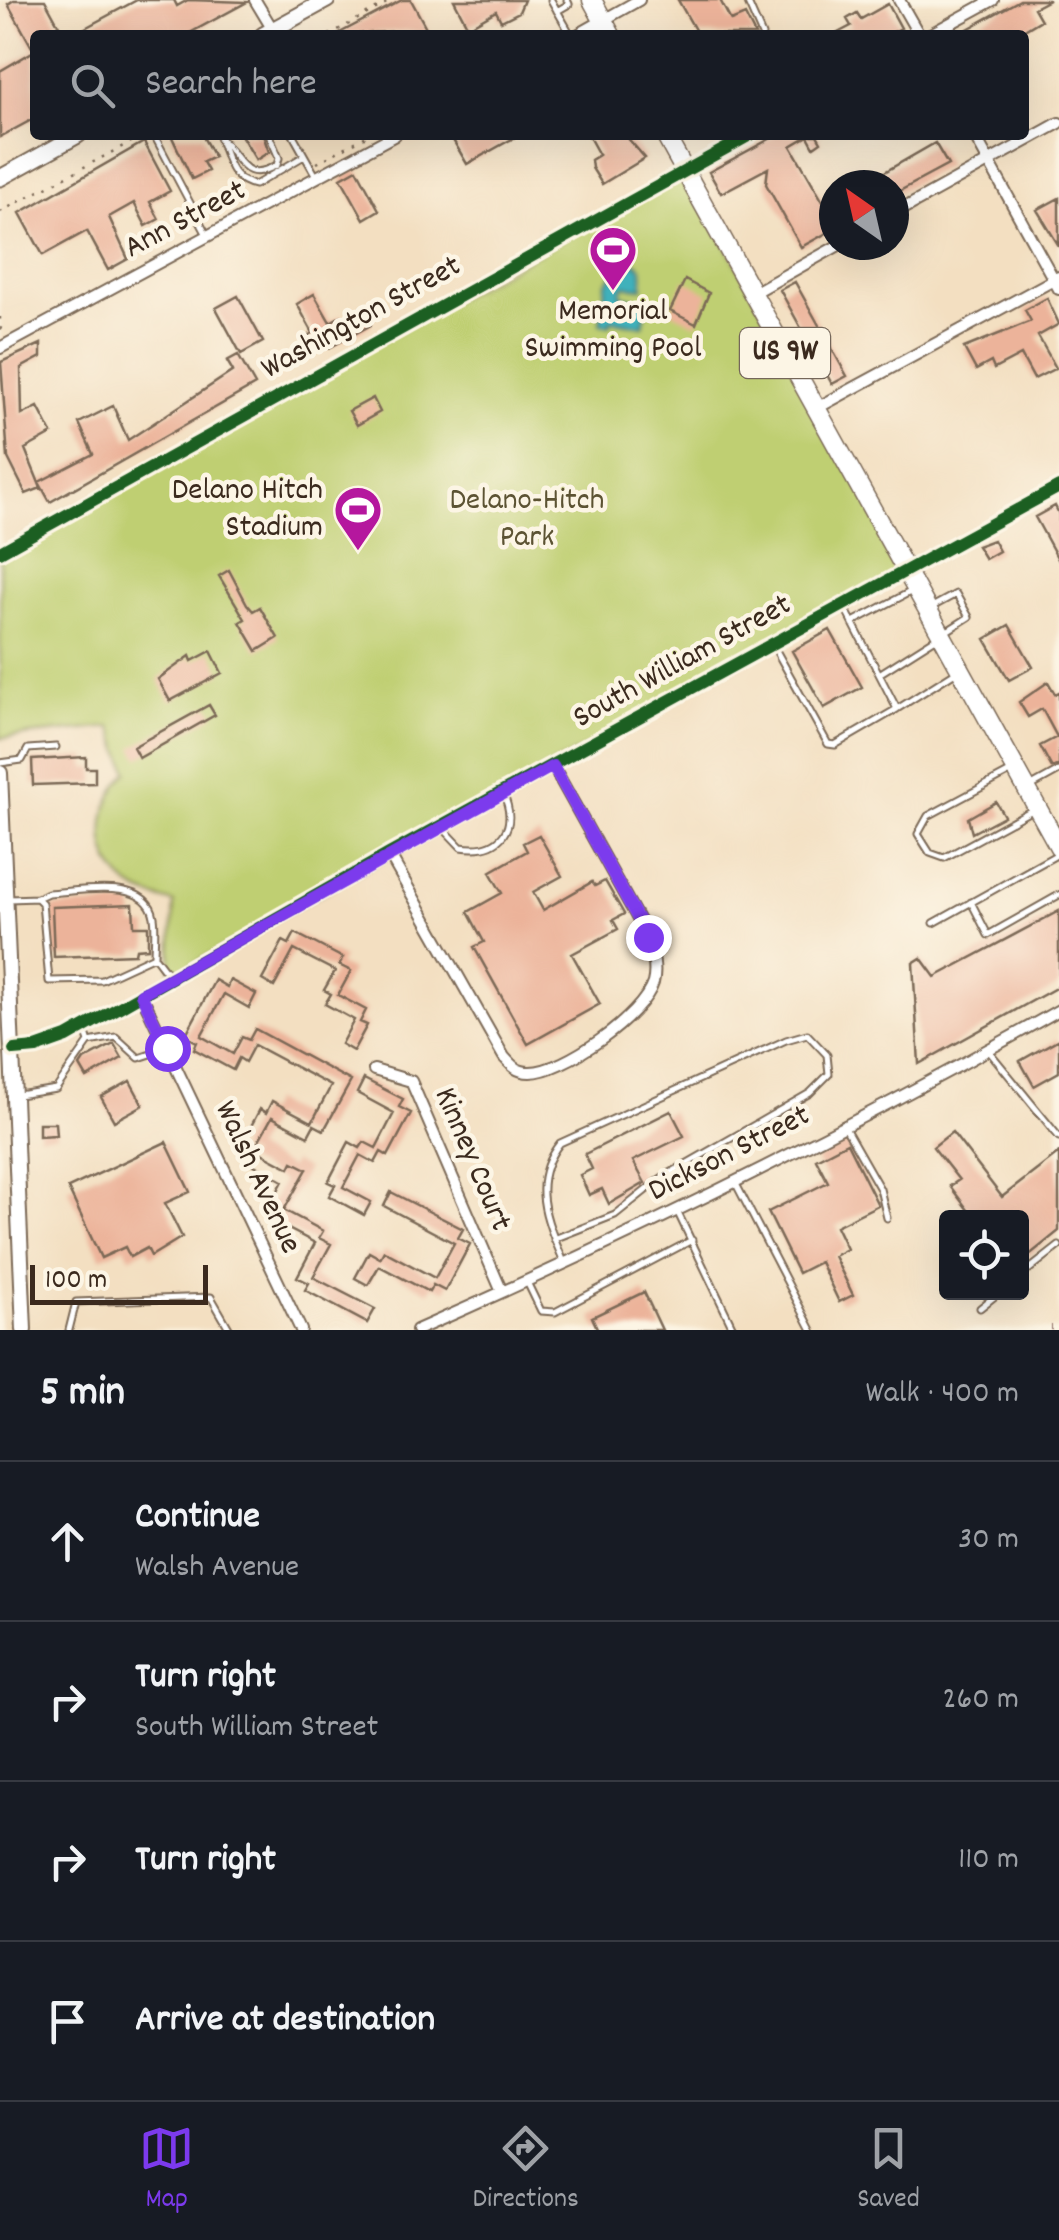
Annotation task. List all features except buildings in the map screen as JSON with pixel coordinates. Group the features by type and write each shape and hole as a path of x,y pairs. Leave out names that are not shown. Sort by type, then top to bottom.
{"highway":[{"path":"592,0 607,28"},
{"name":"US 9W","path":"668,140 908,569 1059,850"}],"main road":[{"path":"272,30 327,0"},
{"path":"0,178 69,140"},
{"path":"0,774 14,1050 10,1088 24,1330"}],"street":[{"path":"256,0 267,30"},
{"path":"607,28 639,0"},
{"path":"900,0 916,30"},
{"path":"938,30 993,0"},
{"path":"1029,139 1059,123"},
{"name":"Ann Street","path":"0,348 386,140"},
{"name":"Washington Street","path":"0,552 685,172 731,140"},
{"path":"817,408 1057,282 977,140"},
{"path":"909,206 1027,140"},
{"path":"752,294 819,256"},
{"name":"South William Street","path":"14,1050 36,1048 84,1027 389,854 1059,487"},
{"path":"389,854 514,1069 542,1070 564,1059 625,1024 640,1009 653,984 654,967 648,937 553,766"},
{"name":"Walsh Avenue","path":"141,994 300,1327"},
{"name":"Dickson Street","path":"421,1329 565,1265 735,1182 1059,1010"},
{"name":"Kinney Court","path":"374,1070 410,1082 502,1292"}],"lane":[{"path":"551,0 571,30"},
{"path":"557,10 569,4 567,0"},
{"path":"747,1 760,30"},
{"path":"157,140 209,237"},
{"path":"220,140 232,174 241,182 255,185 304,156"},
{"path":"222,140 250,174 259,175 277,165 279,158 270,140"},
{"path":"295,140 317,178"},
{"path":"853,622 918,588"},
{"path":"879,674 969,616 956,594 929,608"},
{"path":"844,606 897,709"},
{"path":"773,645 828,744 835,745 962,668"},
{"path":"0,762 22,760 28,749 56,747"},
{"path":"1016,768 928,816 918,834 930,853 944,858 1037,807"},
{"path":"1027,788 1059,771"},
{"path":"441,826 461,848 488,844 509,829 512,818 503,793"},
{"path":"934,923 1059,850"},
{"path":"4,896 37,898 48,892 128,890 146,901 154,913 154,956 170,978"},
{"path":"971,902 988,934 1059,895"},
{"path":"37,898 42,904 49,981 102,980 154,956"},
{"path":"84,1027 89,1042"},
{"path":"554,1240 615,1215 660,1179 810,1093 830,1074 827,1055 807,1034 786,1040 560,1143 543,1164 548,1225 554,1240 565,1265"},
{"path":"10,1088 56,1089 89,1042 116,1038 139,1058 167,1048"},
{"path":"988,1050 1059,1137"},
{"path":"844,1126 880,1189 887,1218"},
{"path":"735,1182 812,1330"},
{"path":"677,1210 734,1330"},
{"path":"527,1282 542,1312 555,1312 692,1240"},
{"path":"1029,1270 1059,1246"},
{"path":"69,1330 76,1302 211,1297 230,1330"},
{"path":"980,1308 990,1300"},
{"path":"285,1330 300,1327"}],"path":[{"path":"338,30 392,0"},
{"path":"0,212 135,140"}],"green space":[{"name":"Delano-Hitch Park","path":"685,172 908,569 170,977 174,903 129,885 117,873 105,844 105,813 128,772 112,727 0,738 0,551"}],"water":[{"name":"Memorial Swimming Pool","path":"628,257 642,268 643,288 623,286 621,295 648,301 643,326 611,320 610,325 600,324 606,283"}],"cycle path":[{"path":"0,552 741,140"},
{"path":"14,1050 36,1048 67,1037 389,854 1059,487"}],"place":[{"name":"Memorial Swimming Pool","path":"613,292"},
{"name":"Delano Hitch Stadium","path":"358,552"}],"route":[{"path":"167,1048 141,994 553,766 609,860 648,937"}]}
